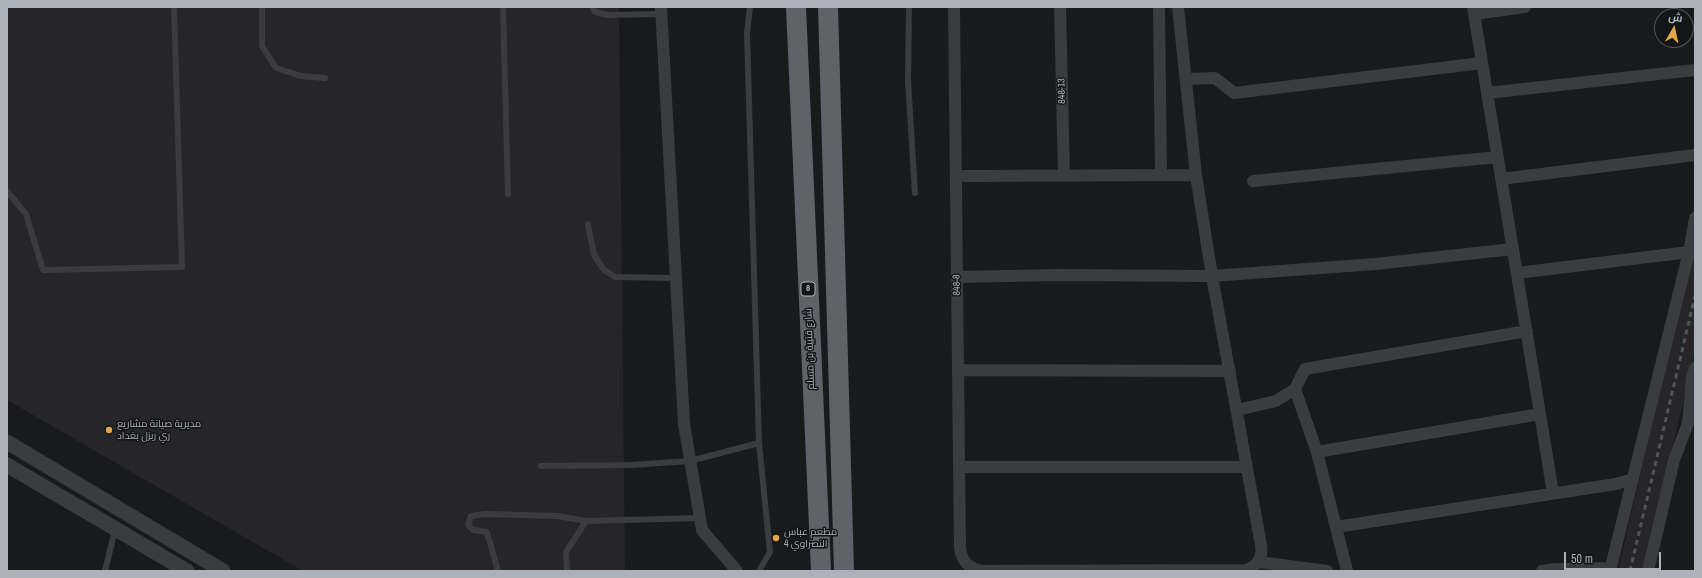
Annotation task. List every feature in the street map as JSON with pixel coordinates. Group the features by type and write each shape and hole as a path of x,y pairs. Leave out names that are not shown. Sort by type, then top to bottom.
{"highway":[{"name":"شارع قتيبة بن مسلم","path":"796,7 821,571"},
{"path":"828,7 844,571"}],"street":[{"name":"848-8","path":"954,7 960,548 964,562 969,567 983,571 1244,570 1255,566 1258,562"},
{"name":"848-13","path":"1060,7 1064,176"},
{"path":"1159,7 1161,175"},
{"path":"1178,7 1196,175 1212,276 1262,545 1261,557 1258,562 1327,571"},
{"path":"1524,7 1473,11 1553,493"},
{"path":"661,10 684,424 702,530 737,571"},
{"path":"1186,79 1215,78 1234,93 1482,63"},
{"path":"1487,93 1695,70"},
{"path":"1501,179 1695,155"},
{"path":"1253,181 1498,157"},
{"path":"956,176 1196,175"},
{"path":"1542,571 1555,569 1611,569 1689,252 1695,218"},
{"path":"957,277 1058,275 1212,276 1375,264 1513,248"},
{"path":"1517,273 1689,252"},
{"path":"1237,410 1276,401 1295,389 1305,369 1526,331"},
{"path":"1648,571 1674,460 1691,423 1692,378 1695,368"},
{"path":"958,370 1230,371"},
{"path":"1295,389 1317,452 1347,571"},
{"path":"1317,452 1540,414"},
{"path":"7,442 223,571"},
{"path":"7,465 187,571"},
{"path":"960,467 1248,467"},
{"path":"1336,527 1616,484 1633,479"}],"lane":[{"path":"7,191 26,214 43,270 182,267 174,7"},
{"path":"262,7 262,46 276,68 301,76 325,78"},
{"path":"503,7 508,194"},
{"path":"593,7 595,12 608,15 661,10"},
{"path":"750,7 747,34 759,443 770,552 759,571"},
{"path":"909,7 908,80 915,193"},
{"path":"588,224 594,255 604,270 615,277 676,278"},
{"path":"541,466 631,465 690,461 759,443"},
{"path":"498,571 487,532 473,530 468,525 471,516 485,514 558,516 586,521 700,518"},
{"path":"567,571 566,552 586,521"},
{"path":"105,571 115,528"}],"shaded area":[{"path":"7,7 619,7 625,571 303,571 7,400"},
{"path":"1695,239 1695,351 1644,571 1618,571"}],"railway":[{"path":"1630,571 1695,296"}],"place":[{"name":"مديرية صيانة مشاريع ري ربزل بغداد","path":"109,430"},
{"name":"مطعم عباس النصراوي 4","path":"776,538"}]}
